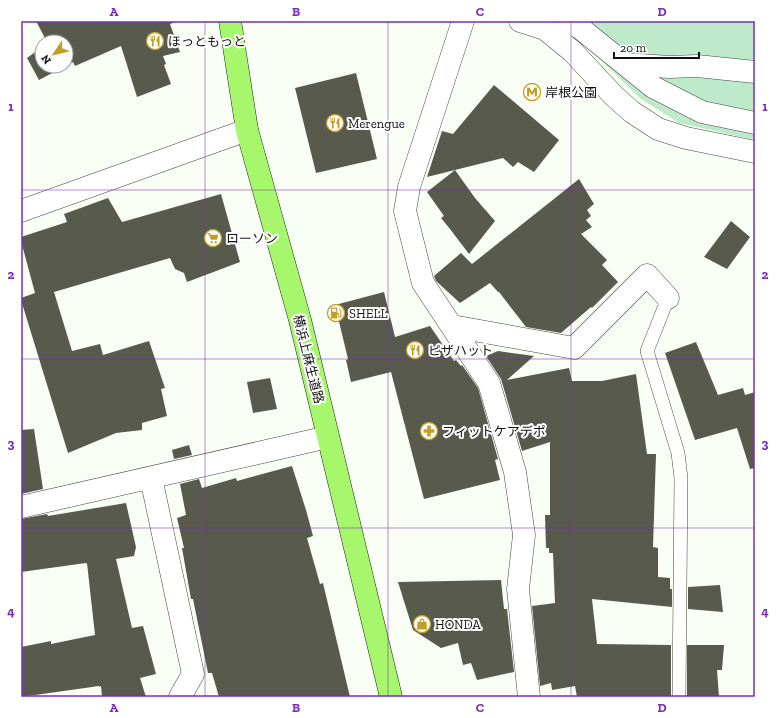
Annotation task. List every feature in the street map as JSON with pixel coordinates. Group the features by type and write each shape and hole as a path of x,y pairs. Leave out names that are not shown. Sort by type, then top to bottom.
{"main road":[{"name":"横浜上麻生道路","path":"230,21 247,130 300,320 391,697"}],"street":[{"path":"463,21 409,187 405,211 423,283 489,383 515,472 524,535 518,589 529,697"},
{"path":"520,21 545,29 572,51 614,96 632,112 658,129 686,138 755,152"},
{"path":"566,21 580,28 654,87 702,112 755,123"},
{"path":"625,64 669,67 696,66 755,72"},
{"path":"21,211 247,130"},
{"path":"452,326 574,348 647,275 668,298"},
{"path":"21,507 328,437"},
{"path":"151,478 193,674 180,697"}],"lane":[{"path":"668,298 648,351 678,453 681,478 679,697"}],"green space":[{"name":"岸根公園","path":"551,21 755,21 755,140 679,123 641,99 579,39"}],"building":[{"path":"36,21 178,21 170,24 180,52 163,56 166,64 164,65 171,84 137,97 121,46 75,66 74,34 43,34"},
{"path":"34,53 34,71 27,58"},
{"path":"356,73 377,159 316,173 295,88"},
{"path":"36,74 50,74 39,80"},
{"path":"494,85 559,140 534,172 518,162 513,167 503,158 427,177 442,131 453,134"},
{"path":"455,170 475,198 495,221 469,254 441,218 444,216 427,192"},
{"path":"579,179 594,204 587,210 591,216 586,220 592,227 581,234 607,260 602,265 618,282 592,308 591,307 561,333 526,327 499,292 490,283 460,303 436,281 434,276 461,253 472,264"},
{"path":"221,194 240,262 187,282 184,273 175,269 170,258 54,292 72,351 100,344 103,355 149,341 165,388 161,389 167,416 142,423 142,430 116,433 68,453 21,300 21,298 35,293 21,237 67,222 64,214 108,198 122,222"},
{"path":"731,221 750,237 727,269 704,257"},
{"path":"384,292 395,337 430,326 454,361 456,360 461,366 462,365 478,388 498,459 495,460 500,480 424,499 391,372 351,382 346,360 348,359 335,305"},
{"path":"696,342 718,395 743,388 745,395 755,392 755,468 750,469 737,428 695,440 665,353"},
{"path":"498,351 534,356 507,380 569,368 572,381 602,381 636,374 647,454 656,454 653,547 658,548 658,577 670,578 670,589 672,589 672,607 592,599 597,644 671,645 671,697 577,697 575,686 552,690 551,683 540,686 532,606 555,603 553,553 549,553 549,548 546,548 545,515 550,515 550,442 522,451 501,379 486,356"},
{"path":"270,378 277,409 253,413 247,382"},
{"path":"34,429 43,489 21,494 21,430"},
{"path":"189,445 192,455 174,459 172,450"},
{"path":"292,466 313,536 307,538 320,584 323,583 350,697 219,697 212,673 208,673 193,599 191,599 182,548 184,548 177,518 186,515 180,484 199,479 202,488 236,478 237,481"},
{"path":"126,503 136,547 134,556 116,559 132,628 143,626 156,674 140,678 146,697 102,697 101,686 99,686 21,697 21,647 51,641 51,644 95,635 87,563 21,572 21,519"},
{"path":"501,580 504,609 507,609 514,672 477,680 471,663 463,665 458,643 441,648 413,630 398,582"},
{"path":"720,585 723,612 688,609 688,587"},
{"path":"687,645 724,645 722,670 717,670 719,697 687,697"}],"place":[{"name":"ほっともっと","path":"155,41"},
{"name":"岸根公園","path":"532,92"},
{"name":"Merengue","path":"335,123"},
{"name":"ローソン","path":"213,238"},
{"name":"SHELL","path":"336,313"},
{"name":"ピザハット","path":"415,350"},
{"name":"フィットケアデポ","path":"429,431"},
{"name":"HONDA","path":"422,624"}]}
